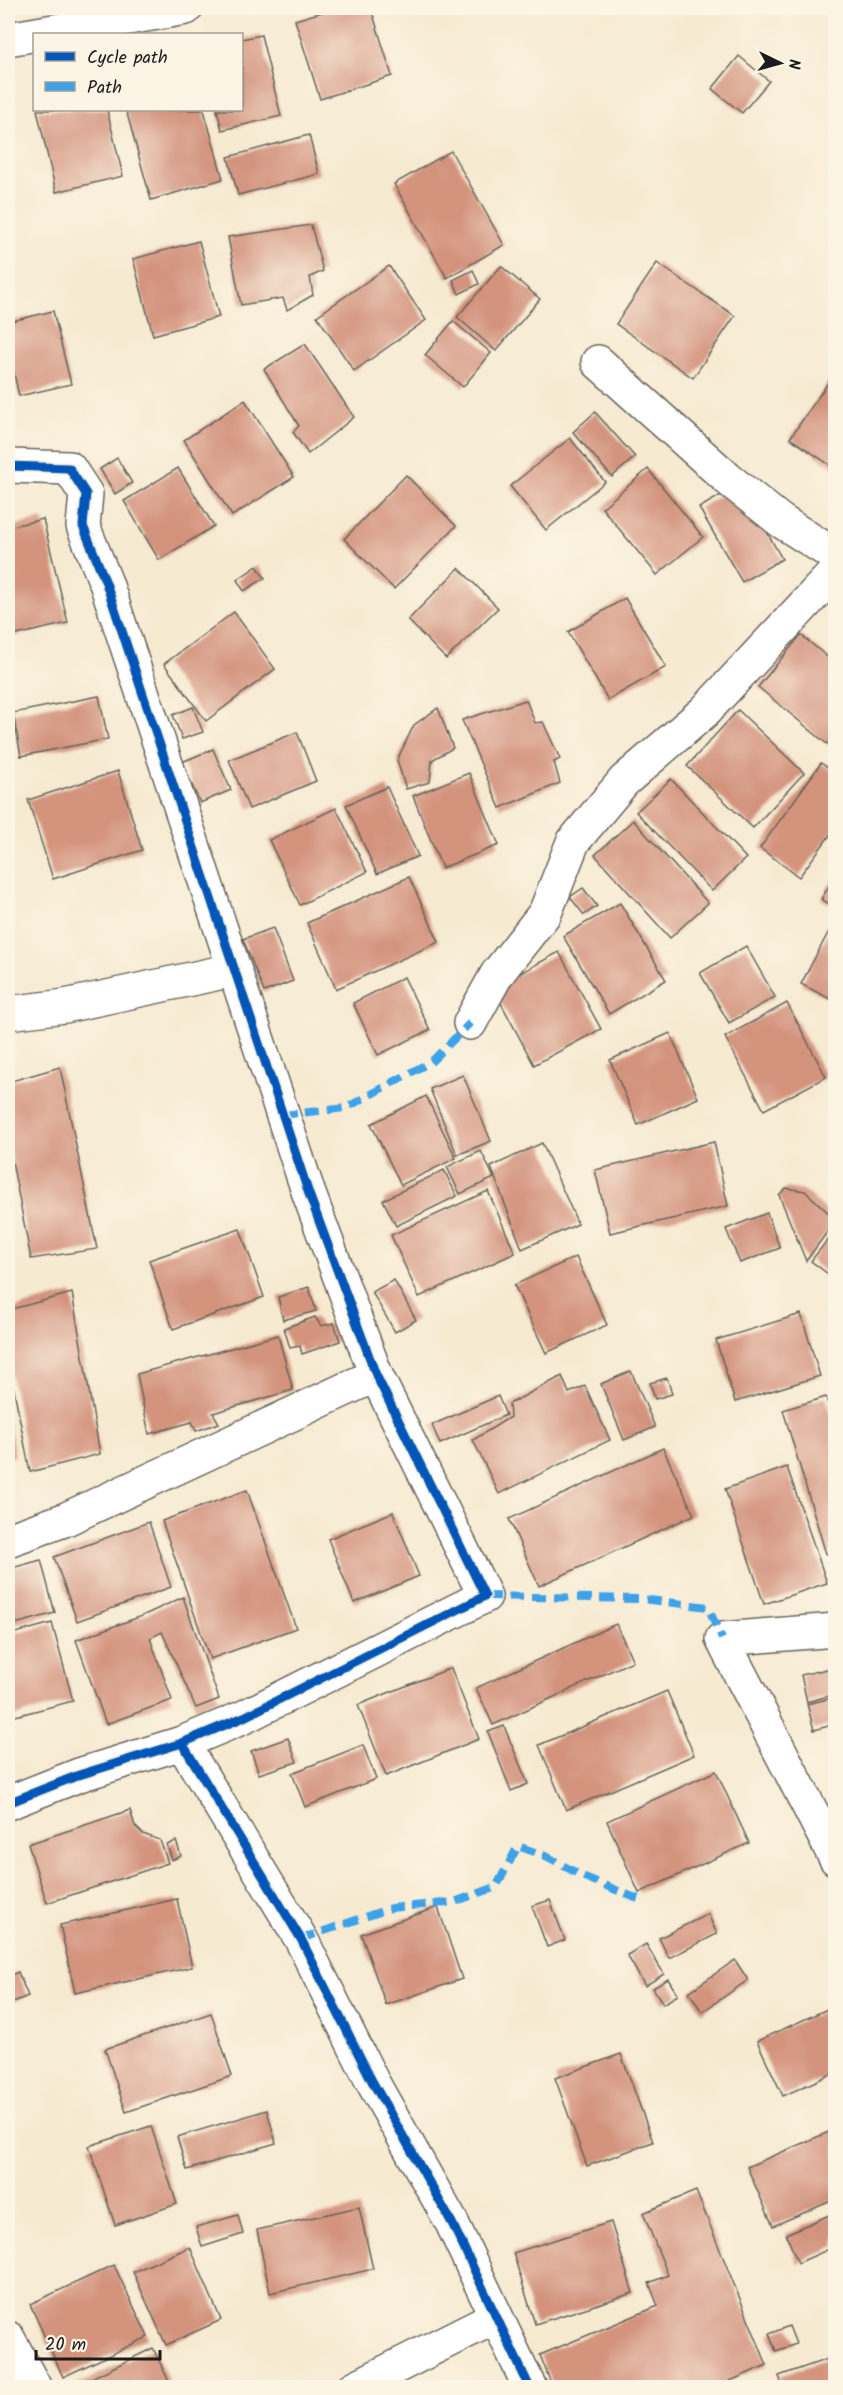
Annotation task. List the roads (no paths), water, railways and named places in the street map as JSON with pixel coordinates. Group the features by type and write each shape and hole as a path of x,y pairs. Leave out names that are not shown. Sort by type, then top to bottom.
{"street":[{"path":"42,33 186,8"},
{"path":"8,39 33,35"},
{"path":"598,362 728,478 781,521 836,556"},
{"path":"8,466 69,468 86,494 83,526 106,583 309,1194 376,1375 485,1596 244,1717 182,1743 79,1775 8,1803"},
{"path":"470,1023 497,974 545,913 573,842 624,781 704,712 836,571"},
{"path":"8,1013 65,1006 233,970"},
{"path":"8,1540 64,1520 376,1375"},
{"path":"836,1630 722,1639 836,1859"},
{"path":"182,1743 301,1939 372,2081 452,2223 530,2388"},
{"path":"354,2388 495,2317"},
{"path":"8,2338 35,2388"}]}
